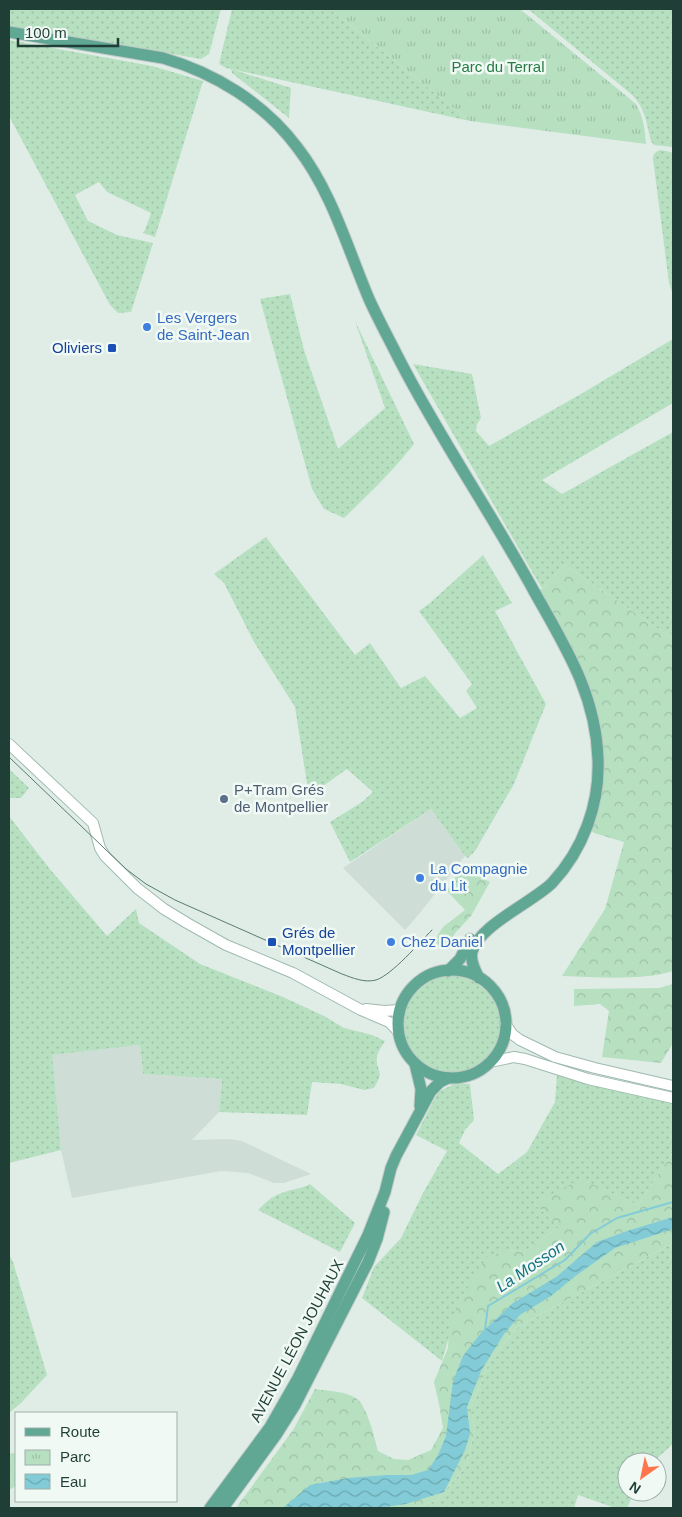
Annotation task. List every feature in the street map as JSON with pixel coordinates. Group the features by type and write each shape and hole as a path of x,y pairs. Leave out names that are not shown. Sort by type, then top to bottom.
{"main road":[{"path":"9,32 163,58 199,71 241,94 264,112 296,145 323,186 370,300 402,364 524,572 576,670 586,692 597,740 597,779 592,813 584,835 577,850 552,883 530,900 480,930 470,940 460,959 448,971"},
{"path":"9,744 93,823 100,848 105,856 137,888 164,909 226,945 293,973 361,1010 389,1022 398,1031"},
{"path":"479,978 474,968 472,952 480,938 499,920"},
{"path":"448,971 469,974 479,978 498,997 504,1013 504,1037 499,1050 481,1070 459,1078 448,1078 430,1073 415,1064 404,1049 398,1031 400,1010 409,992 417,983 429,976 448,971"},
{"path":"352,1005 374,1010 400,1010"},
{"path":"505,1023 512,1034 520,1040 555,1057 673,1086"},
{"path":"490,1062 514,1057 526,1059 588,1079 673,1098"},
{"name":"AVENUE LÉON JOUHAUX","path":"415,1064 421,1089 420,1105 416,1119"},
{"name":"AVENUE LÉON JOUHAUX","path":"210,1508 270,1426 298,1378 368,1235 394,1162 407,1135 435,1086 448,1078"},
{"name":"AVENUE LÉON JOUHAUX","path":"223,1508 276,1435 295,1405 359,1282 368,1262 384,1213 390,1175"}],"shaded area":[{"path":"431,809 465,856 405,930 343,868"},
{"path":"140,1045 143,1074 222,1079 219,1112 192,1140 229,1139 242,1141 311,1174 284,1183 274,1183 248,1173 221,1171 72,1198 61,1150 51,1055"}],"green space":[{"path":"9,9 221,9 209,54 201,59 9,26"},
{"path":"232,9 330,9 470,121 226,68 219,64"},
{"name":"Parc du Terral","path":"330,9 520,9 635,103 642,117 646,144 470,121"},
{"path":"528,9 673,9 673,147 654,145 651,141 643,110 631,94"},
{"path":"9,40 152,66 203,81 155,237 143,233 151,213 107,192 99,182 75,195 88,221 117,235 153,243 131,312 118,313 110,305 9,116"},
{"path":"231,69 291,88 289,118 232,73"},
{"path":"660,150 671,152 673,155 673,295 669,283 653,159 655,153"},
{"path":"290,294 304,350 338,449 385,408 355,321 414,444 372,491 344,518 324,509 312,489 260,299"},
{"path":"673,339 673,403 542,480 562,494 673,432 673,639 565,565 542,589 413,364 472,374 481,418 477,424 476,431 489,446"},
{"path":"266,537 355,655 370,643 401,688 425,676 460,718 477,708 466,691 472,684 419,611 483,555 512,603 495,611 546,704 514,784 475,851 468,858 431,809 350,862 330,822 362,802 373,792 347,769 309,796 295,707 254,642 224,583 214,574"},
{"path":"565,565 673,639 673,971 633,977 562,976 605,909 624,842 594,833 587,827 596,789 588,699 534,590 542,589"},
{"path":"9,769 29,788 21,798 9,798"},
{"path":"9,816 49,868 107,936 136,909 139,923 200,964 283,997 324,1016 344,1028 372,1035 385,1041 377,1056 380,1074 374,1088 364,1090 341,1084 312,1082 307,1115 219,1112 222,1079 143,1074 140,1045 52,1055 61,1150 9,1163"},
{"path":"461,868 490,882 471,916 456,932 444,950 434,941 443,927 465,910 447,891"},
{"path":"452,975 471,979 487,989 497,1005 501,1024 497,1043 487,1059 471,1069 452,1073 433,1069 417,1059 407,1043 403,1024 407,1005 417,989 433,979"},
{"path":"673,984 673,1043 661,1063 602,1057 609,1011 600,1004 574,1006 574,989 659,988"},
{"path":"557,1074 673,1103 673,1152 638,1205 584,1181 534,1203 559,1227 524,1252 507,1250 449,1325 449,1337 442,1361 362,1298 374,1267 401,1238 423,1193 447,1151 416,1135 438,1092 456,1083 470,1084 474,1120 465,1130 459,1143 498,1174 527,1152 555,1102"},
{"path":"673,1152 673,1243 519,1326 490,1360 471,1408 475,1428 467,1465 437,1500 415,1508 236,1508 293,1430 315,1389 342,1393 357,1399 367,1415 378,1451 394,1459 408,1460 431,1450 443,1428 434,1382 448,1348 449,1325 458,1304 487,1257 507,1250 524,1252 559,1227 534,1203 581,1179 638,1205"},
{"path":"310,1184 355,1223 340,1252 258,1210 275,1196"},
{"path":"673,1243 673,1444 664,1452 617,1452 617,1502 630,1502 627,1508 615,1508 578,1495 574,1508 415,1508 437,1500 467,1465 475,1428 471,1408 490,1360 519,1326"},
{"path":"9,1254 47,1375 9,1413"},
{"path":"15,1453 15,1487 9,1490 9,1454"}],"water":[{"path":"673,1217 673,1229 615,1248 551,1296 520,1315 504,1334 481,1371 467,1407 470,1434 465,1450 444,1492 406,1504 378,1508 283,1508 310,1485 348,1478 411,1475 428,1470 438,1455 446,1436 453,1381 463,1356 480,1334 513,1303 556,1277 597,1242"}],"waterway":[{"name":"La Mosson","path":"485,1330 488,1306 565,1260 590,1234 617,1218 673,1202"}],"tram line":[{"path":"9,757 126,869 146,884 175,900 342,974 367,981 383,977 398,965 432,930"}],"place":[{"name":"Les Vergers de Saint-Jean","path":"147,327"},
{"name":"Oliviers","path":"112,348"},
{"name":"P+Tram Grés de Montpellier","path":"224,799"},
{"name":"La Compagnie du Lit","path":"420,878"},
{"name":"Grés de Montpellier","path":"272,942"},
{"name":"Chez Daniel","path":"391,942"}]}
